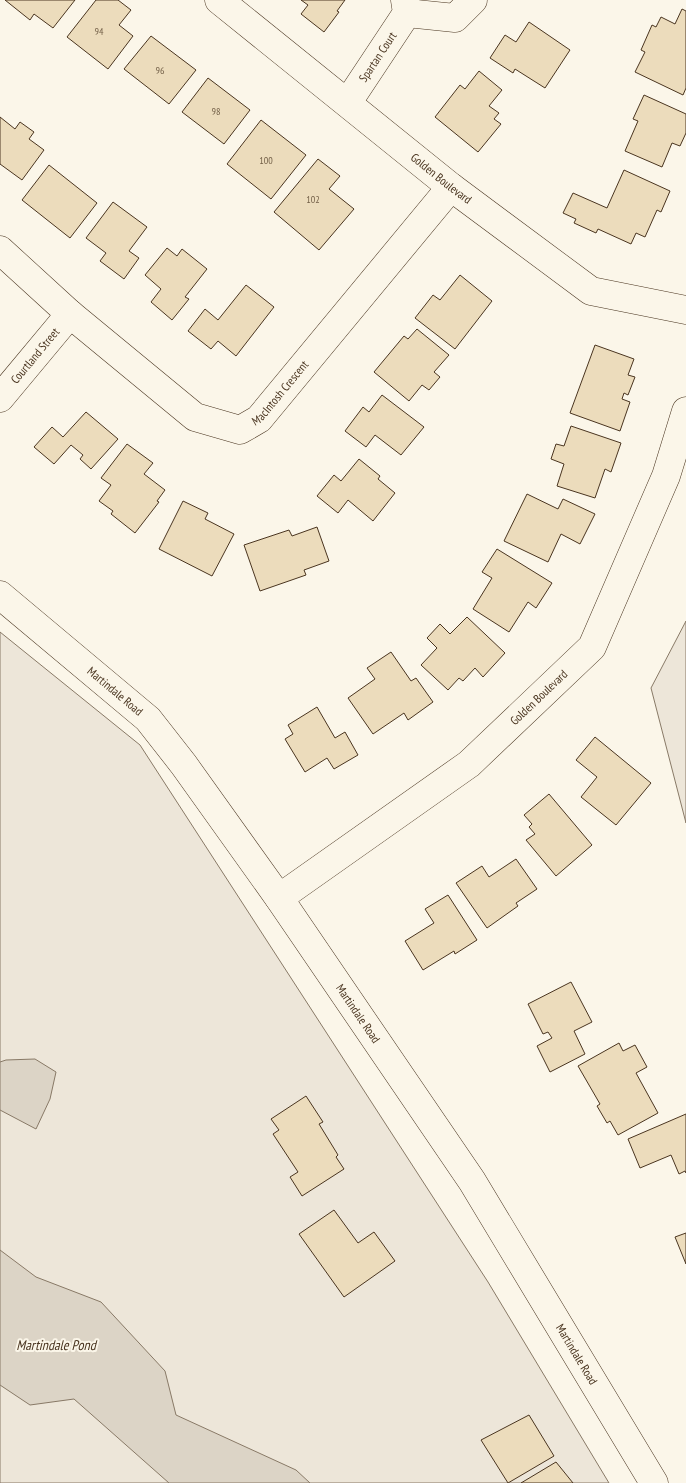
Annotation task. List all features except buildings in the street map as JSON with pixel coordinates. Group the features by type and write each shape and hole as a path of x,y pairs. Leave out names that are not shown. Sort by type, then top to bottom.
{"street":[{"name":"Golden Boulevard","path":"220,0 451,187 592,291 686,310"},
{"name":"Spartan Court","path":"348,102 406,6 455,18 472,0"},
{"name":"MacIntosh Crescent","path":"0,250 70,314 195,417 240,430 259,419 451,187"},
{"name":"Courtland Street","path":"0,398 70,314"},
{"name":"Golden Boulevard","path":"279,898 469,764 592,647 666,476 686,411"},
{"name":"Martindale Road","path":"0,595 148,719 184,765 279,898 472,1181 654,1483"}],"shaded area":[{"path":"686,621 686,823 651,688"},
{"path":"0,632 140,745 488,1282 609,1483 0,1483"}],"water":[{"path":"35,1059 56,1072 50,1099 36,1129 0,1110 0,1062"},
{"name":"Martindale Pond","path":"0,1250 36,1277 101,1302 165,1371 176,1415 296,1470 310,1483 169,1483 74,1399 30,1405 0,1385"}]}
